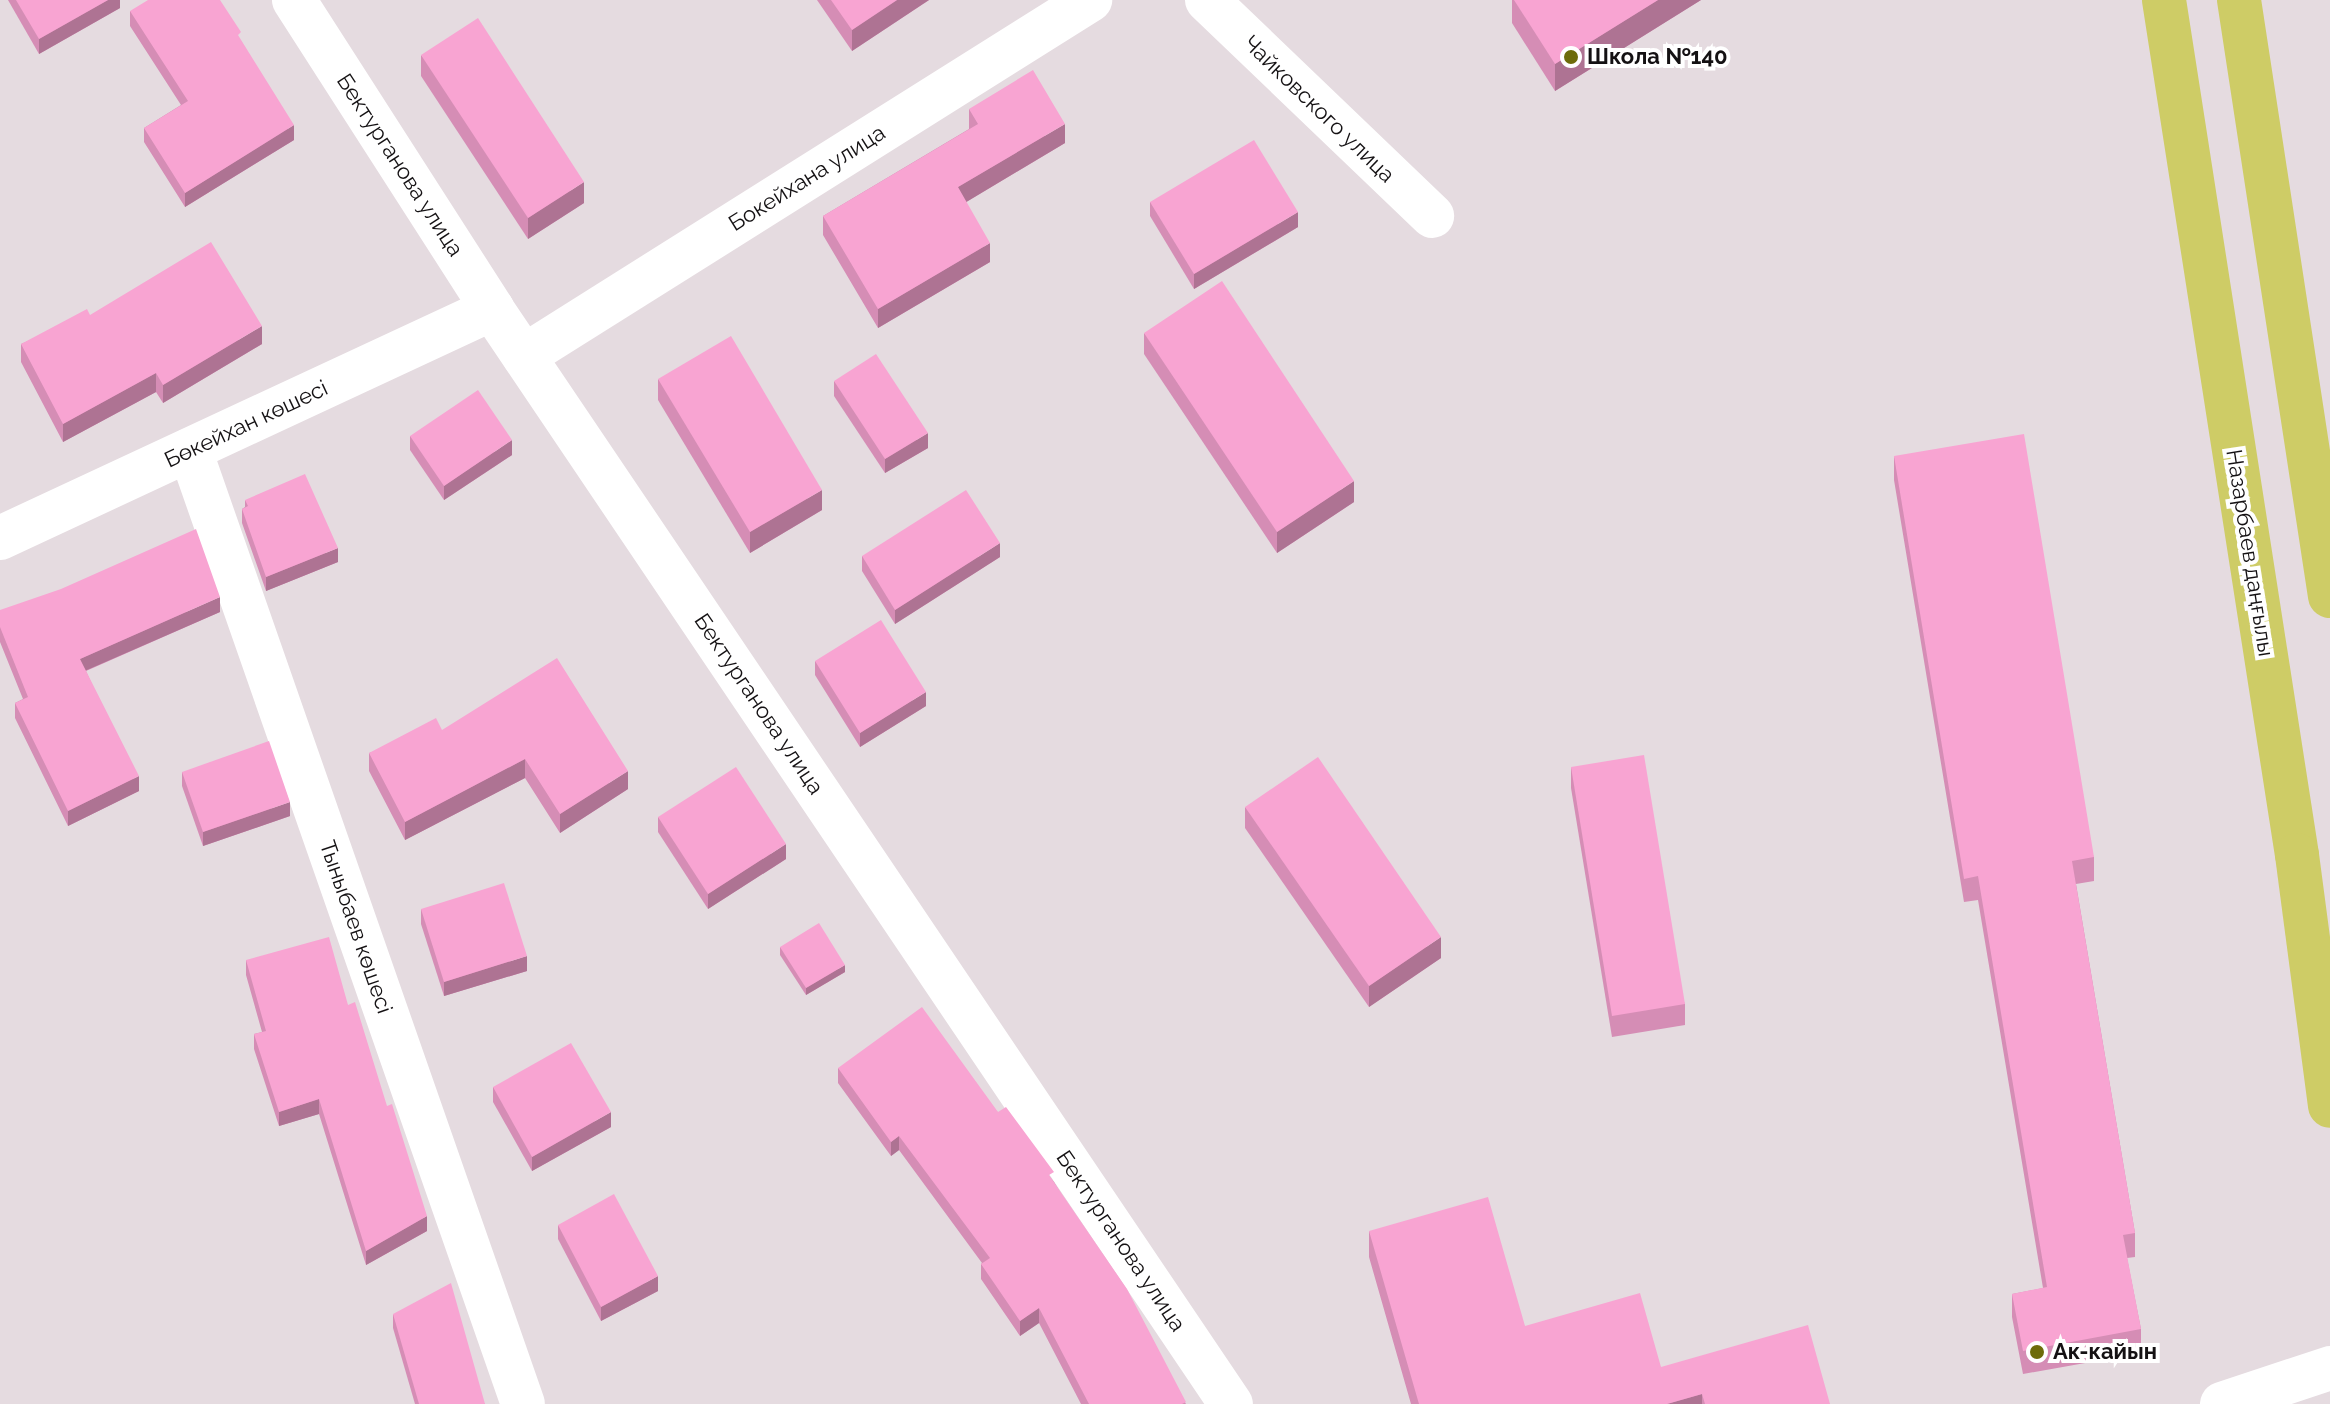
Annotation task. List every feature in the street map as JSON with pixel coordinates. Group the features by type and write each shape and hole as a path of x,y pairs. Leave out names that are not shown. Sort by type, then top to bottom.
{"main road":[{"name":"Назарбаев даңғылы","path":"2164,0 2297,855 2330,1106"},
{"path":"2239,0 2330,596"}],"street":[{"name":"Бектурганова улица","path":"294,0 492,309 1231,1404"},
{"name":"Бокейхана улица","path":"524,356 1090,0"},
{"name":"Чайковского улица","path":"1207,0 1432,216"},
{"name":"Бөкейхан көшесі","path":"0,538 492,309"},
{"name":"Тыныбаев көшесі","path":"190,450 523,1404"},
{"path":"2222,1404 2330,1368"}],"building":[{"path":"16,0 108,0 39,39"},
{"path":"148,0 220,0 294,125 185,193 144,128 188,101 130,11"},
{"path":"831,0 897,0 852,30"},
{"path":"1514,0 1658,0 1555,64"},
{"path":"478,18 584,182 528,218 421,55"},
{"path":"1033,70 1065,124 958,187 990,243 878,309 823,216 978,124 969,109"},
{"path":"1254,140 1298,212 1194,274 1150,202"},
{"path":"211,242 262,326 163,385 156,373 63,424 21,344 87,309 90,315"},
{"path":"1222,281 1354,481 1277,532 1144,333"},
{"path":"731,336 822,490 750,532 658,379"},
{"path":"876,354 928,433 885,459 834,381"},
{"path":"478,390 512,440 444,486 410,436"},
{"path":"2024,434 2094,857 2072,861 2135,1233 2123,1235 2141,1329 2023,1351 2012,1294 2047,1287 1978,876 1964,879 1894,456"},
{"path":"305,474 338,548 266,577 242,509 248,506 245,500"},
{"path":"966,490 1000,543 895,610 862,556"},
{"path":"196,529 220,597 80,659 139,776 68,811 15,703 28,697 0,627 0,610 61,589"},
{"path":"881,620 926,692 860,733 815,661"},
{"path":"557,658 628,771 560,814 525,759 405,822 369,753 436,718 442,730"},
{"path":"269,741 290,802 203,832 182,772"},
{"path":"1644,755 1685,1004 1612,1016 1571,767"},
{"path":"1318,757 1441,937 1369,986 1245,807"},
{"path":"736,767 786,844 708,894 658,817"},
{"path":"504,883 527,956 444,982 421,909"},
{"path":"819,923 845,965 806,988 780,947"},
{"path":"329,937 348,1005 355,1002 387,1106 392,1104 427,1216 366,1251 319,1099 279,1112 254,1034 266,1031 246,960"},
{"path":"922,1007 998,1112 1006,1107 1054,1172 1049,1175 1127,1289 1186,1402 1089,1404 1039,1308 1020,1321 981,1264 990,1258 899,1136 891,1142 838,1068"},
{"path":"571,1043 611,1112 532,1157 493,1087"},
{"path":"614,1194 658,1276 601,1307 558,1225"},
{"path":"1488,1197 1525,1326 1640,1293 1661,1367 1808,1325 1830,1404 1705,1404 1702,1394 1667,1404 1419,1404 1369,1231"},
{"path":"451,1283 485,1404 419,1404 393,1314"}],"place":[{"name":"Школа №140","path":"1571,57"},
{"name":"Ак-кайын","path":"2037,1352"}]}
